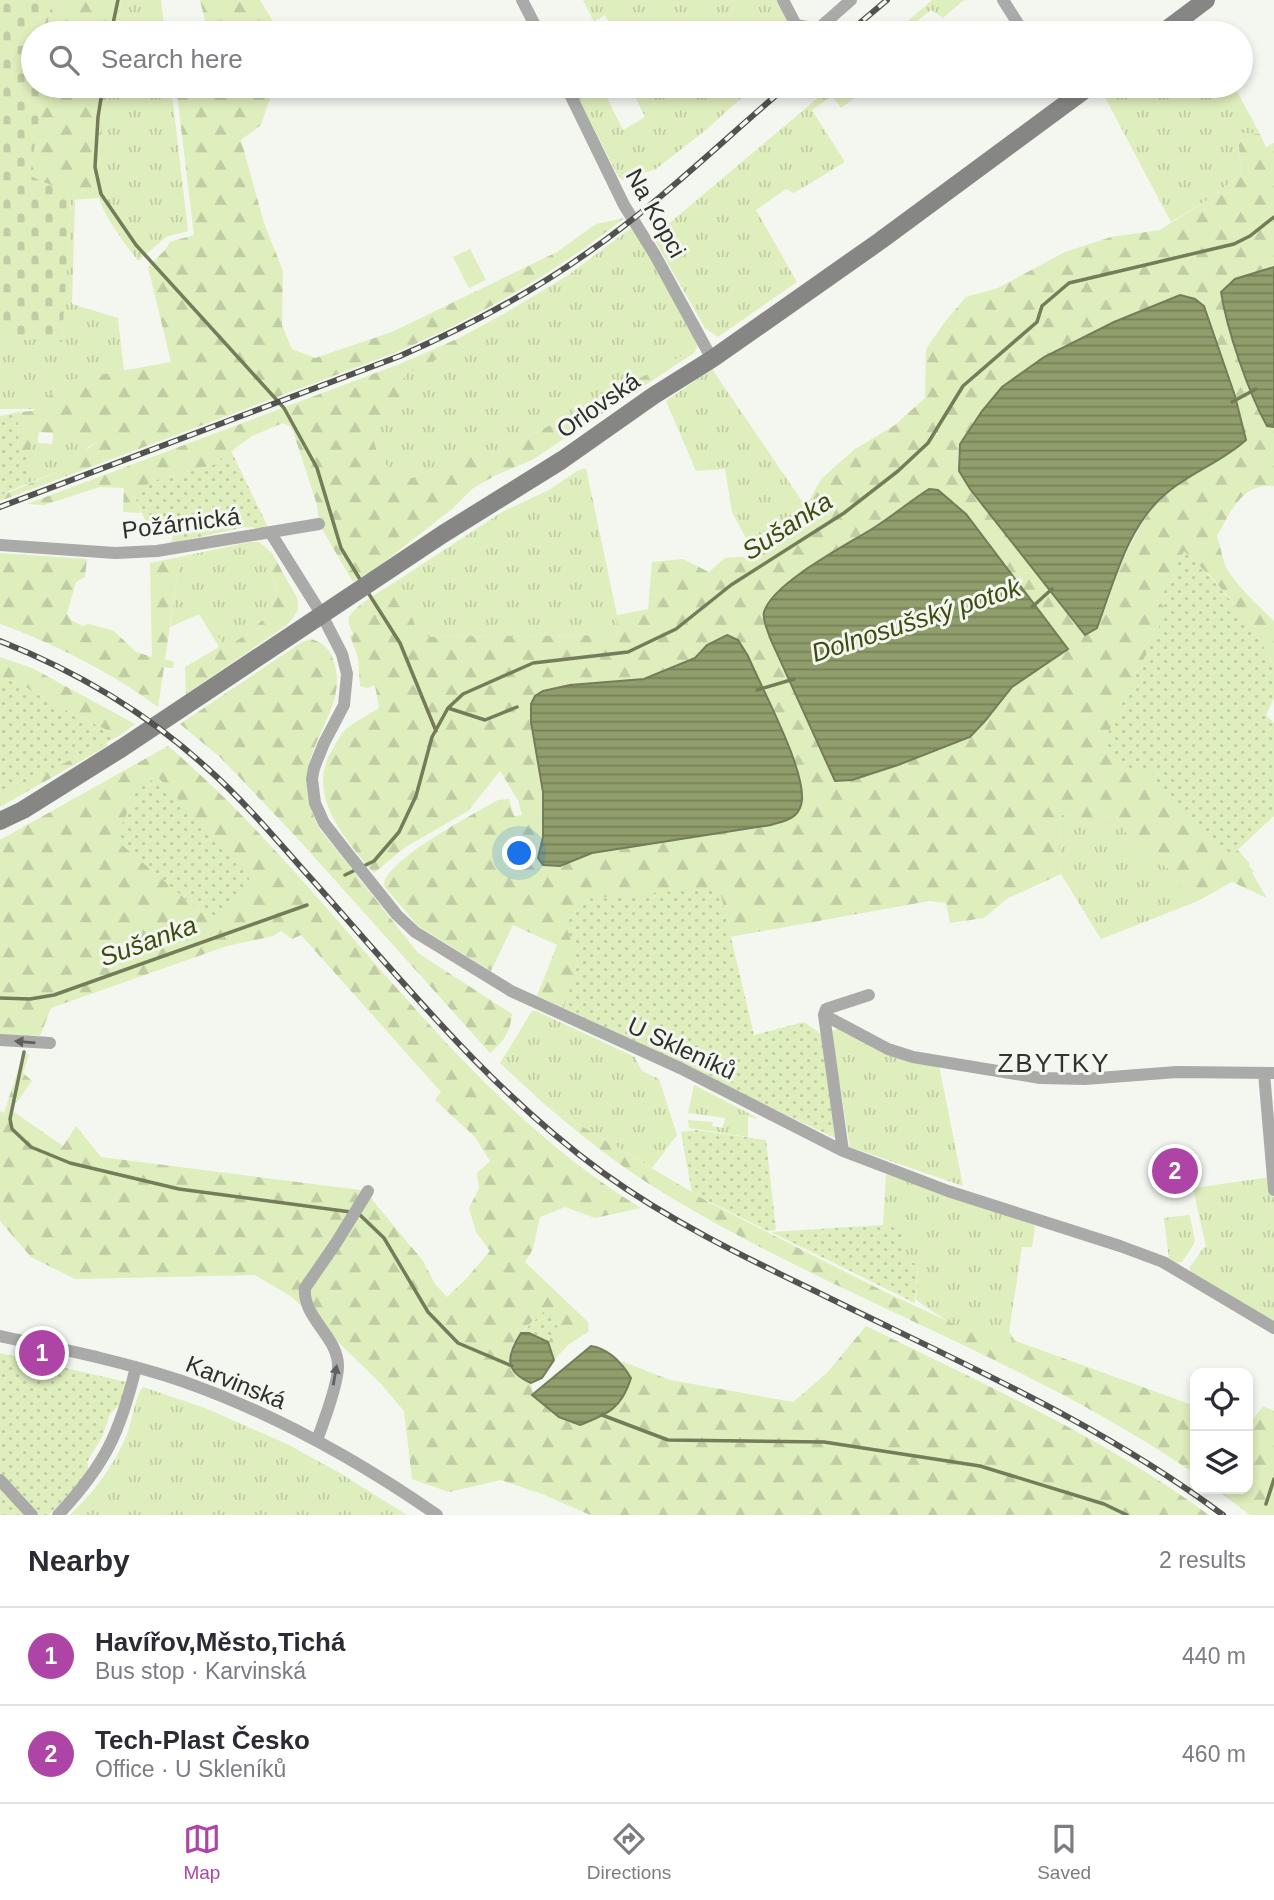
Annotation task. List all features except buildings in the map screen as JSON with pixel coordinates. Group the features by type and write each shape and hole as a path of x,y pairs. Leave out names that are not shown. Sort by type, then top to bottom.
{"main road":[{"path":"1178,21 1206,0"},
{"name":"Orlovská","path":"0,821 23,810 122,748 712,359 880,241 1074,98"}],"street":[{"path":"522,0 533,21"},
{"path":"783,0 794,21"},
{"path":"827,21 852,0"},
{"path":"1003,0 1016,21"},
{"name":"Na Kopci","path":"572,98 624,205 655,255 712,359"},
{"path":"1065,98 1068,102"},
{"path":"270,532 319,524"},
{"name":"Požárnická","path":"0,545 137,553 185,548 270,532 322,615"},
{"name":"U Skleníků","path":"322,615 342,654 348,681 344,705 316,762 313,792 324,822 397,915 415,932 511,990 680,1068 843,1151 948,1191 1163,1262 1274,1328"},
{"path":"843,1151 824,1015 826,1009 869,995"},
{"path":"824,1015 888,1049 913,1057 1040,1078 1085,1079 1177,1072 1269,1073 1274,1190"},
{"path":"0,1040 50,1043"},
{"path":"317,1440 338,1366 328,1339 312,1316 304,1296 304,1288 366,1195"},
{"name":"Karvinská","path":"0,1336 136,1367 226,1398 317,1440 437,1515"},
{"path":"58,1515 84,1487 109,1447 120,1426 136,1367"},
{"path":"0,1480 32,1515"}],"green space":[{"path":"0,0 52,0 48,21 21,21 21,98 42,98 30,176 65,191 71,200 62,342 0,338"},
{"path":"52,0 121,0 118,21 48,21"},
{"path":"121,0 161,0 164,21 118,21"},
{"path":"200,0 260,0 273,21 205,21"},
{"path":"583,0 779,0 791,21 608,21 605,15 594,21"},
{"path":"932,0 964,0 943,18 931,10 917,21 908,21"},
{"path":"42,98 106,98 99,151 99,198 71,200 65,191 29,177"},
{"path":"106,98 172,98 188,231 166,237 138,261 107,217 100,201 97,177"},
{"path":"177,98 270,98 261,125 241,140 264,223 283,271 282,325 292,349 315,358 392,332 557,252 596,224 624,218 543,276 486,309 397,352 0,501 0,496 79,463 81,454 97,442 53,438 53,433 39,432 38,437 29,437 29,454 19,454 18,412 33,411 65,381 171,362 148,267 170,242 194,235"},
{"path":"578,98 607,98 623,130 645,117 636,98 742,98 656,169 623,180 618,176"},
{"path":"818,98 829,98 812,110 845,162 794,193 786,189 756,210 797,282 718,337 705,328 653,237"},
{"path":"834,98 855,98 841,108"},
{"path":"1105,98 1240,98 1260,134 1238,133 1241,174 1209,199 1171,222"},
{"path":"1238,133 1260,134 1266,147 1274,143 1274,267 1236,279 1221,292 1233,342 1246,379 1267,426 1274,427 1274,486 1263,486 1245,494 1232,509 1217,536 1231,575 1274,621 1274,665 1249,622 1207,572 1168,610 1134,685 1153,770 1153,786 1232,854 1238,850 1250,864 1254,871 1252,873 1267,898 1232,882 1198,901 1186,895 1167,867 1137,851 1116,815 1087,825 1070,814 1061,815 1061,874 1008,898 984,918 950,923 946,903 929,901 730,937 719,887 564,916 578,962 564,1008 537,996 557,945 513,925 491,971 418,926 384,886 388,875 399,863 433,838 498,800 509,799 514,816 522,815 518,800 500,771 468,811 404,848 374,873 351,845 340,830 325,798 323,781 326,764 342,733 379,708 375,685 367,688 360,686 358,657 348,621 356,608 395,582 421,637 619,635 617,615 648,609 652,562 683,559 709,572 725,558 753,556 774,533 803,511 822,478 855,449 895,425 925,398 926,349 966,297 998,288 1065,252 1111,237 1160,230 1209,199 1241,174","holes":["1180,295 1204,306 1235,396 1246,440 1174,486 1149,512 1085,635 970,489 959,471 960,444 982,411 1044,357 1114,322","918,496 966,514 1067,649 1012,687 970,737 852,780 820,745 770,638 763,616 779,591 802,572 877,526","727,635 738,640 762,689 801,806 794,818 771,825 592,853 560,866 538,857 543,837 543,792 531,722 543,691 570,685 644,679 695,658"]},
{"path":"71,200 75,200 72,304 118,318 124,371 65,381 35,409 0,409 0,338 62,341"},
{"path":"631,228 696,338 697,348 478,463 467,454 412,478 384,463 376,451 371,433 386,412 399,401 404,375 469,344 500,316 567,276"},
{"path":"470,249 486,280 469,288 453,257"},
{"path":"500,316 469,344 404,375 399,401 386,412 372,433 380,457 389,467 412,478 467,454 478,463 697,348 694,353 532,460 496,475 472,489 452,509 379,566 353,582 319,524 317,505 293,431 283,423 252,436 213,465 162,478 134,495 141,513 123,512 124,488 100,487 44,505 27,504 402,363 457,339"},
{"path":"712,369 804,504 804,509 774,533 755,555 732,512 725,469 696,471 666,401"},
{"path":"18,412 19,454 29,454 28,482 0,496 0,416"},
{"path":"29,437 38,437 38,443 52,444 53,438 98,441 88,447 80,463 16,488 28,481"},
{"path":"231,451 269,529 246,527 171,543 174,532 149,529 134,495 135,490 162,478 213,465"},
{"path":"586,468 619,635 421,637 395,582 502,512 549,490"},
{"path":"259,542 272,553 258,557 276,586 273,606 260,623 225,649 204,612 170,627 180,557"},
{"path":"1184,551 1249,622 1274,665 1274,698 1266,715 1274,723 1274,816 1232,855 1152,786 1153,770 1131,771 1104,742 1167,610 1159,602"},
{"path":"0,553 87,559 85,577 76,582 67,613 71,620 83,626 89,624 114,631 136,652 152,657 150,563 180,557 165,659 174,662 173,668 164,667 158,707 82,660 0,624"},
{"path":"272,553 297,598 298,609 295,616 287,625 186,694 185,667 219,647 199,614 204,611 225,649 260,623 273,606 276,585 258,557"},
{"path":"311,639 324,645 329,652 337,679 336,692 311,756 307,778 311,807 319,828 418,953 512,1014 506,1036 490,1053 298,839 220,757 180,724 302,642"},
{"path":"0,657 32,668 135,724 119,736 53,704 22,685 0,677"},
{"path":"0,677 22,685 53,704 119,736 0,795"},
{"path":"106,741 107,746 0,807 0,795"},
{"path":"168,746 229,802 286,862 451,1048 510,1107 572,1160 641,1208 595,1218 565,1207 540,1217 533,1249 525,1262 588,1322 589,1331 568,1345 554,1360 548,1342 558,1325 535,1319 523,1331 512,1346 510,1359 519,1378 531,1383 533,1395 631,1378 621,1361 670,1380 793,1402 826,1374 866,1326 1085,1436 1169,1487 1209,1515 590,1515 501,1480 449,1492 412,1479 404,1411 381,1384 292,1297 255,1275 75,1279 31,1257 0,1221 0,1111 4,1113 24,1052 29,1055 23,1073 32,1081 11,1110 63,1146 76,1126 101,1157 368,1191 423,1261 435,1284 447,1297 490,1251 476,1232 469,1208 479,1189 477,1173 490,1161 475,1137 435,1100 441,1092 301,935 292,939 281,931 273,936 227,946 51,1008 40,1036 0,1035 0,840"},
{"path":"157,776 249,877 249,885 231,906 209,919 116,840 138,786 144,786"},
{"path":"1070,814 1087,825 1116,815 1137,851 1167,867 1186,894 1198,901 1101,939 1061,874 1061,815"},
{"path":"719,887 754,1035 804,1022 821,1034 839,1140 564,1008 578,962 563,916 584,899"},
{"path":"532,1011 635,1057 642,1071 659,1079 677,1135 652,1168 543,1103 500,1063"},
{"path":"836,1029 939,1065 963,1186 850,1147 831,1032"},
{"path":"694,1085 756,1117 748,1116 748,1137 689,1128 688,1120 713,1122 712,1126 723,1128 725,1118 688,1113"},
{"path":"543,1103 710,1203 885,1292 999,1345 1016,1341 1190,1404 1190,1471 1129,1432 1061,1394 779,1257 710,1220 643,1180"},
{"path":"696,1130 766,1140 776,1230 768,1231 692,1193 681,1132"},
{"path":"886,1174 1035,1227 1032,1247 1022,1247 1009,1332 1016,1341 999,1346 950,1323 916,1300 918,1264 903,1261 883,1225"},
{"path":"1271,1177 1274,1199 1274,1323 1191,1272 1190,1267 1206,1247 1193,1188"},
{"path":"1188,1215 1195,1242 1182,1262 1177,1263 1169,1259 1164,1218"},
{"path":"905,1225 903,1261 918,1264 915,1303 771,1232"},
{"path":"550,1306 558,1325 548,1342 529,1333 521,1333"},
{"path":"0,1353 126,1382 122,1402 110,1414 102,1437 87,1462 89,1472 49,1515 0,1515"},
{"path":"143,1387 205,1408 287,1444 407,1515 70,1515 95,1488 116,1457"},
{"path":"1263,1406 1274,1411 1274,1515 1250,1515 1223,1494 1253,1494 1253,1419"}],"water":[{"path":"1274,267 1274,427 1267,426 1246,379 1233,342 1221,292 1235,279"},
{"path":"1180,295 1195,299 1204,306 1235,396 1246,440 1169,491 1155,504 1143,519 1124,554 1097,628 1085,635 970,489 959,471 960,444 1002,387 1044,357 1114,322"},
{"path":"929,489 938,490 966,514 1068,649 1012,687 970,737 852,780 835,781 770,638 764,612 770,600 796,576"},
{"path":"727,635 738,640 748,656 792,754 802,792 801,805 796,814 771,825 592,853 560,866 543,865 538,858 543,837 543,792 531,722 531,704 535,696 543,691 570,685 644,679 695,658 707,645"},
{"path":"521,1333 529,1333 548,1342 554,1360 542,1378 531,1383 516,1373 510,1362 513,1348"},
{"path":"591,1346 604,1350 615,1358 631,1378 623,1396 613,1409 580,1425 559,1417 532,1395"}],"waterway":[{"path":"114,21 118,0"},
{"path":"101,98 95,167 101,194 136,245 284,408 317,468 341,548 361,581"},
{"name":"Sušanka","path":"345,875 374,861 399,832 416,796 432,737 448,708 463,694 533,663 628,652 676,629 731,585 844,513 898,471 928,443 963,386 1037,322 1042,306 1069,283 1234,244 1250,236 1274,217"},
{"name":"Dolnosušský potok","path":"1232,402 1256,389"},
{"name":"Dolnosušský potok","path":"1032,607 1052,589"},
{"path":"367,591 400,643 436,731"},
{"name":"Dolnosušský potok","path":"757,690 794,679"},
{"name":"Dolnosušský potok","path":"448,708 485,720 517,707"},
{"name":"Sušanka","path":"0,998 30,999 54,995 307,905"},
{"path":"24,1052 10,1119 12,1129 31,1147 70,1163 179,1189 351,1212"},
{"path":"359,1214 384,1238 428,1312 458,1343 512,1366"},
{"path":"602,1415 668,1440 824,1442 980,1466 1104,1504 1127,1515"},
{"path":"1266,1504 1274,1479"}],"railway":[{"path":"862,21 887,0"},
{"path":"0,507 400,356 449,334 542,283 613,234 773,98"},
{"path":"0,641 56,666 109,695 160,729 207,768 258,820 483,1069 560,1140 602,1172 679,1222 733,1251 1076,1421 1126,1450 1223,1515"}],"place":[{"name":"Tech-Plast Česko","path":"1175,1171"},
{"name":"Havířov,Město,Tichá","path":"42,1353"}],"district":[{"name":"ZBYTKY","path":"1054,1063"}]}
